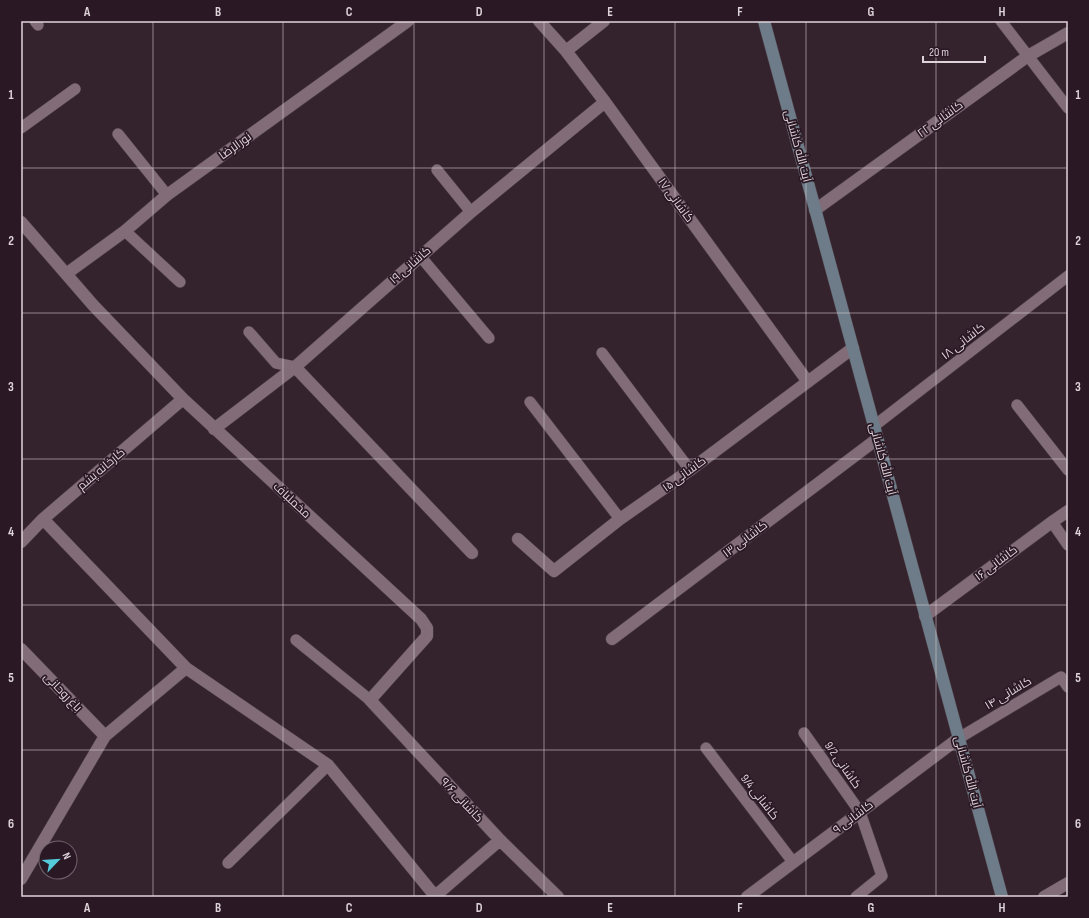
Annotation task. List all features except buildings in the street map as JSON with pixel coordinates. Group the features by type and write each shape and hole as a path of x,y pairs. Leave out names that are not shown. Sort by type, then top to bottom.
{"main road":[{"name":"آیت الله کاشانی","path":"764,21 1002,897"}],"street":[{"name":"نورالرضا","path":"66,274 125,231 167,195 408,21"},
{"name":"کاشانی ۱۷","path":"539,21 566,51 605,102 808,382"},
{"path":"566,51 604,21"},
{"name":"کاشانی ۲۲","path":"815,210 1028,56 1068,33"},
{"name":"کاشانی ۱۹","path":"214,429 295,367 471,212 605,102"},
{"name":"مخملباف","path":"21,222 93,305 183,399 421,618 427,628 427,636 370,700"},
{"name":"کاشانی ۱۵","path":"518,539 554,571 620,519 690,470 853,348"},
{"path":"295,367 472,553"},
{"name":"کارخانه پشم","path":"21,542 42,520 183,399"},
{"name":"کاشانی ۱۳","path":"612,639 878,439"},
{"name":"کاشانی ۱۶","path":"925,616 1068,511"},
{"path":"42,520 186,668 328,765 434,897 500,840"},
{"name":"باغ روحانی","path":"21,649 105,736"},
{"path":"21,879 105,736 186,668"},
{"name":"کاشانی ۹/۶","path":"370,700 500,840 558,897"},
{"name":"کاشانی ۹","path":"747,897 959,738"},
{"path":"1046,897 1068,883"}],"lane":[{"path":"1001,21 1068,108"},
{"path":"21,128 75,89"},
{"path":"118,134 167,195"},
{"path":"437,170 471,212"},
{"path":"125,231 180,282"},
{"path":"420,256 489,338"},
{"name":"کاشانی ۱۸","path":"874,426 1068,276"},
{"path":"249,332 276,363 295,367"},
{"path":"602,353 690,470"},
{"path":"530,402 620,519"},
{"path":"1017,405 1068,470"},
{"path":"1052,522 1068,545"},
{"path":"296,640 370,700"},
{"name":"کاشانی ۱۴","path":"959,738 1061,677 1068,687"},
{"name":"کاشانی 9/2","path":"804,733 860,812 882,876 856,897"},
{"name":"کاشانی 9/4","path":"706,748 794,862"},
{"path":"228,863 328,765"}]}
